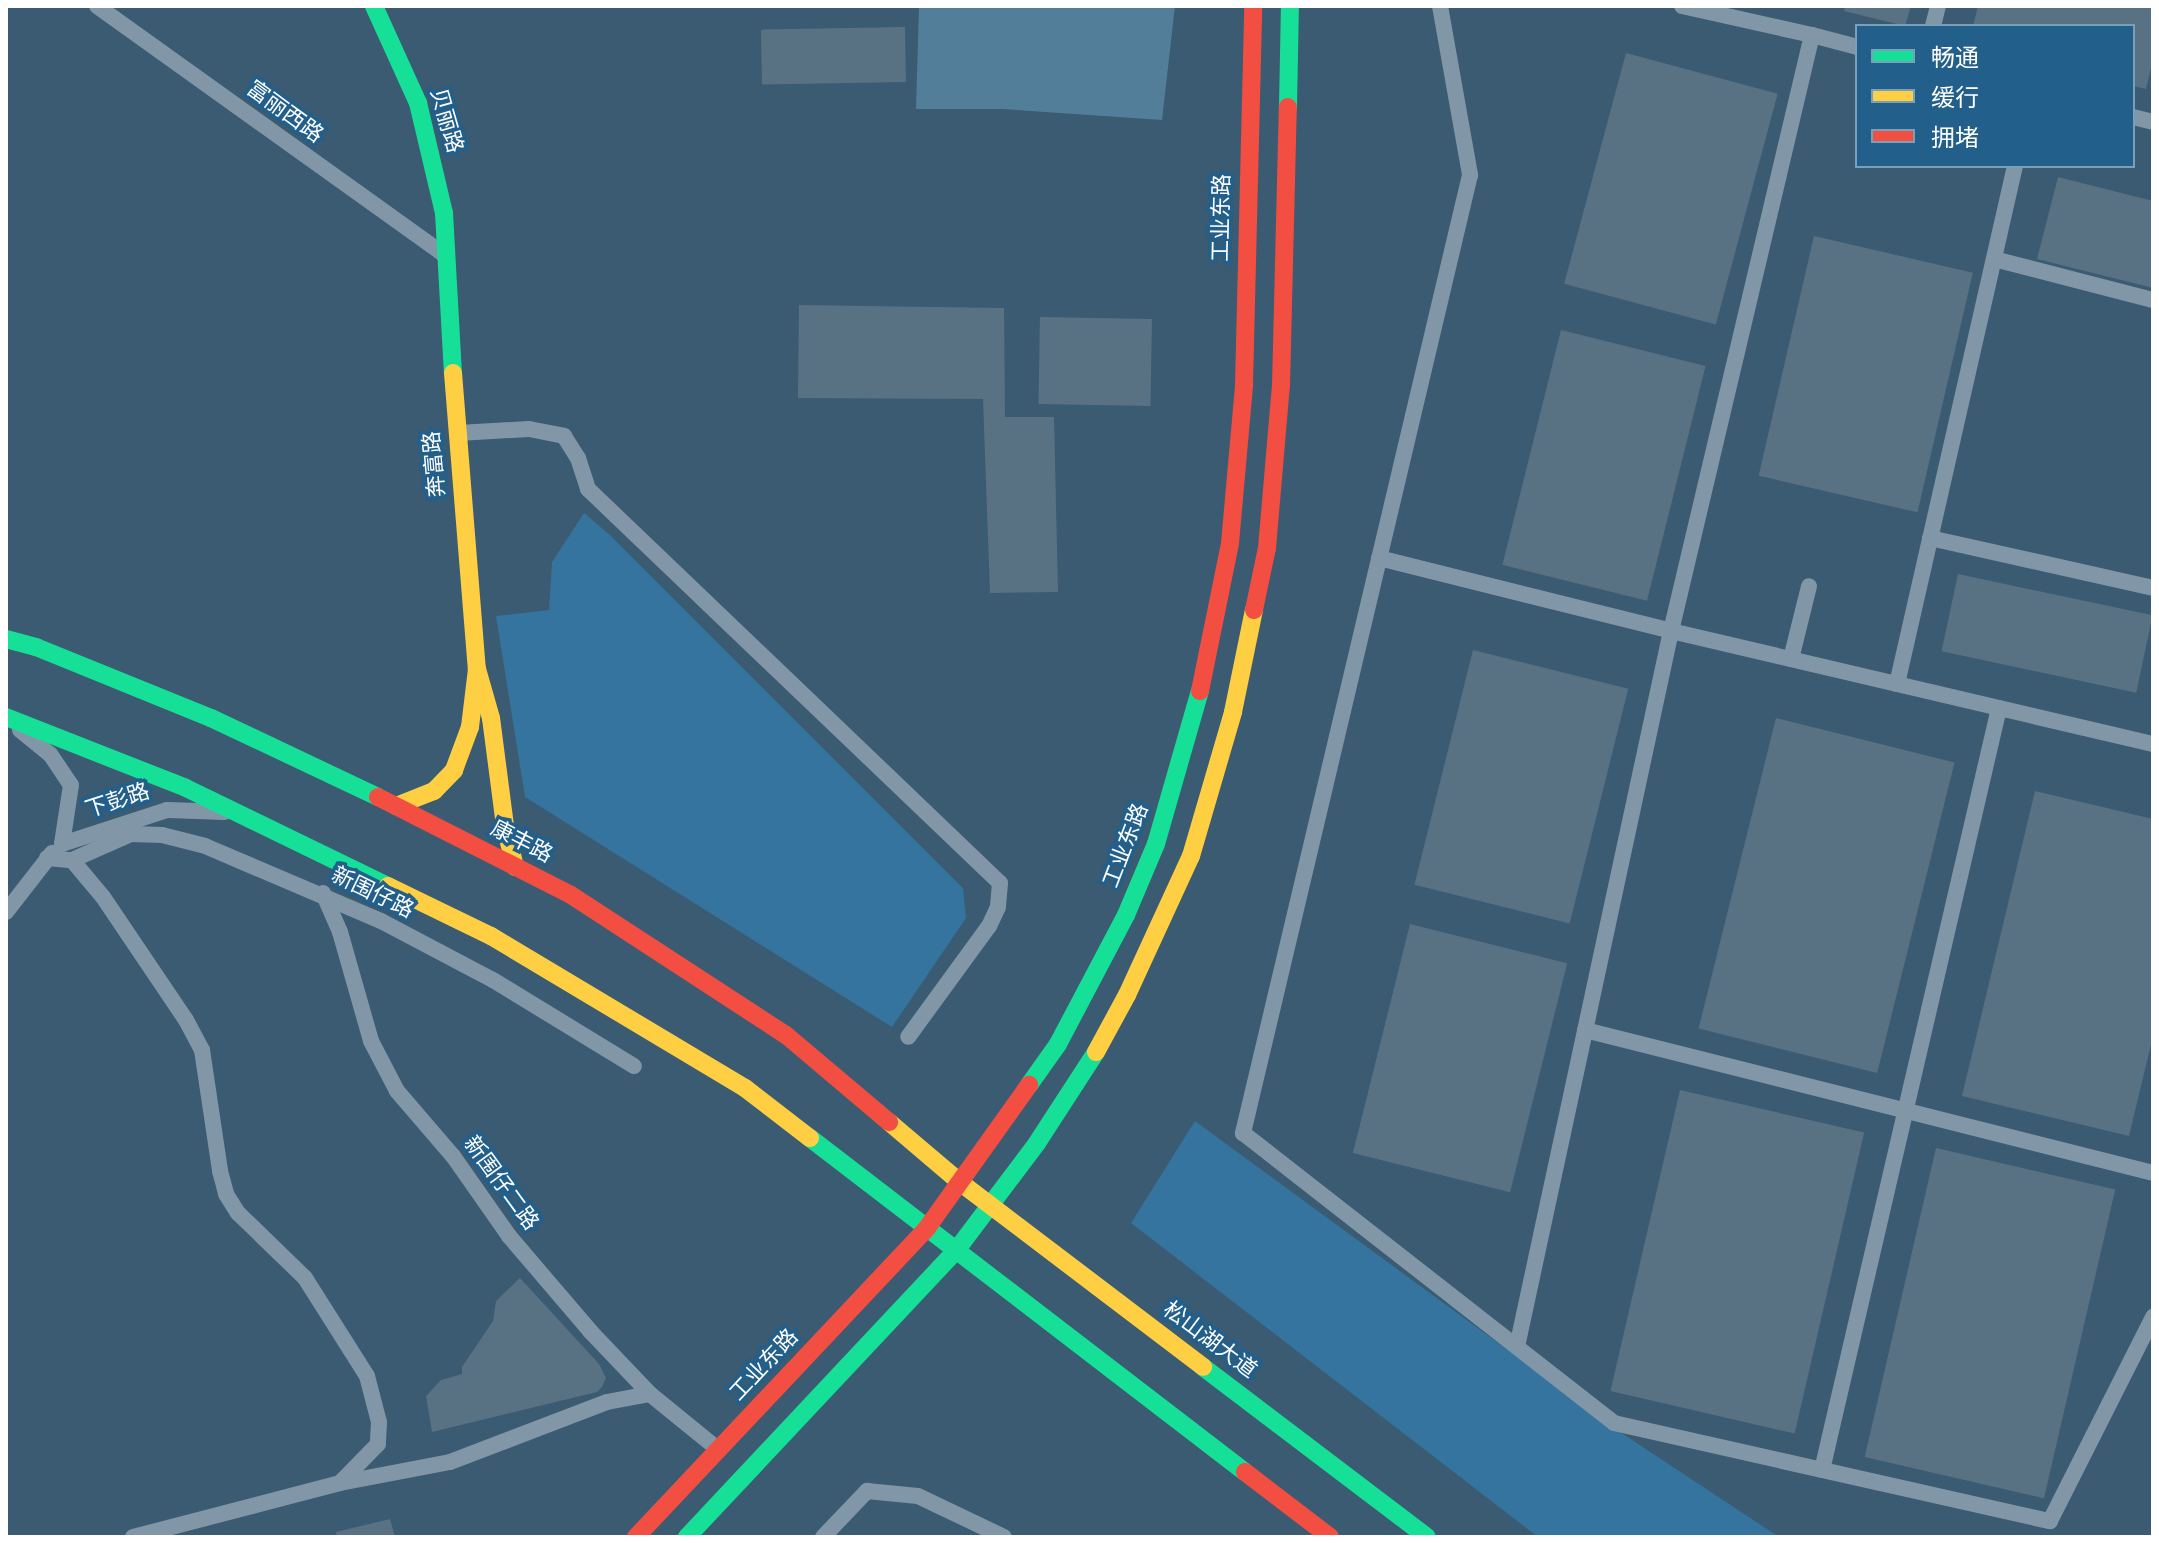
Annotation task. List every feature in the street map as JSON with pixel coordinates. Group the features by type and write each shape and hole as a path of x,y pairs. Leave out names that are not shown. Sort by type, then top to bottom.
{"main road":[{"name":"贝丽路","path":"374,6 418,103 444,213 445,255"},
{"name":"工业东路","path":"636,1537 927,1228 961,1183 1058,1044 1126,915 1156,844 1198,703 1230,543 1244,385 1253,6"},
{"path":"687,1537 955,1252 991,1205 1090,1063 1160,930 1191,856 1233,712 1267,548 1281,386 1290,6"},
{"name":"奔富路","path":"445,255 477,669"},
{"name":"康丰路","path":"6,639 36,647 211,718 396,806 571,895 786,1035 961,1183"},
{"path":"396,806 434,791 454,770 470,727 477,669"},
{"path":"477,669 491,718 505,826 515,867"},
{"path":"6,718 186,788 491,936 732,1080 1330,1537"},
{"name":"松山湖大道","path":"961,1183 1427,1537"}],"street":[{"name":"富丽西路","path":"97,6 445,255"},
{"path":"1440,6 1470,175 1243,1133 1614,1423 2050,1521 2153,1317"},
{"path":"1682,6 1855,46"},
{"path":"1517,1347 1671,631 1812,35"},
{"path":"1897,684 2015,168"},
{"path":"1994,259 2153,300"},
{"path":"458,433 529,429 564,436 578,458 588,489 1000,883 998,907 989,926 908,1037"},
{"path":"1930,538 2153,588"},
{"path":"1379,558 1671,631 2153,744"},
{"path":"1791,659 1809,586"},
{"path":"1822,1470 1999,708"},
{"name":"下彭路","path":"6,718 50,754 71,785 62,844"},
{"name":"下彭路","path":"6,912 47,858 62,844 167,810 237,813"},
{"name":"新围仔路","path":"72,860 131,834 162,835 205,846 323,893 493,980 634,1066"},
{"path":"47,858 72,860 103,897 186,1020 202,1050 226,1194 238,1213 305,1278 367,1376 379,1422 378,1444 340,1483"},
{"name":"新围仔二路","path":"323,893 340,932 371,1041 397,1091 453,1156 509,1236 650,1394 719,1450"},
{"path":"1585,1030 2153,1173"},
{"path":"133,1537 340,1483 450,1462 607,1402 650,1394"},
{"path":"823,1537 867,1491 918,1496 1004,1537"}],"shaded area":[{"path":"919,6 1175,6 1162,120 1003,109 916,109"},
{"path":"584,513 611,536 963,888 966,918 892,1027 525,797 496,616 549,610 552,562"},
{"path":"1195,1121 1617,1430 1779,1537 1538,1537 1131,1223"}],"building":[{"path":"1845,6 1911,6 1906,24 1844,11"},
{"path":"1978,6 2153,6 2153,59 2146,89 2135,86 2135,24 1974,24"},
{"path":"905,27 906,82 762,85 761,30"},
{"path":"1626,53 1778,94 1716,324 1564,284"},
{"path":"2058,177 2153,201 2153,288 2037,259"},
{"path":"1814,236 1973,273 1917,512 1759,476"},
{"path":"799,305 1004,308 1005,417 1054,417 1058,592 990,593 983,399 798,398"},
{"path":"1040,317 1152,319 1150,406 1038,404"},
{"path":"1561,330 1706,366 1647,601 1502,565"},
{"path":"1958,574 2153,615 2136,693 1942,651"},
{"path":"1473,650 1628,689 1570,924 1414,885"},
{"path":"1776,718 1955,763 1877,1073 1699,1028"},
{"path":"2035,791 2153,819 2153,1036 2129,1136 1962,1096"},
{"path":"1410,924 1567,963 1510,1192 1353,1153"},
{"path":"1680,1090 1864,1133 1795,1434 1610,1391"},
{"path":"1936,1148 2115,1189 2044,1498 1865,1457"},
{"path":"520,1278 599,1364 606,1378 602,1387 597,1392 432,1432 426,1396 441,1380 462,1374 462,1367 493,1321 496,1301"},
{"path":"390,1519 395,1537 337,1537 336,1532"}],"traffic: fast":[{"path":"374,6 418,103 444,213 453,373"},
{"path":"1288,107 1290,6"},
{"path":"6,639 36,647 211,718 378,797"},
{"path":"1029,1085 1058,1044 1126,915 1156,844 1200,691"},
{"path":"6,717 186,788 388,886"},
{"path":"687,1537 955,1252 1037,1143 1096,1052"},
{"path":"810,1138 1245,1472"},
{"path":"1203,1367 1427,1537"}],"traffic: slow":[{"path":"453,373 477,669"},
{"path":"1096,1052 1127,995 1191,856 1233,712 1254,610"},
{"path":"396,806 434,791 454,770 470,727 477,669 491,718 505,826 515,867"},
{"path":"388,886 491,936 745,1088 810,1138"},
{"path":"889,1122 961,1183 1203,1367"}],"traffic: jam":[{"path":"1200,691 1230,543 1244,385 1253,6"},
{"path":"1254,610 1267,548 1281,386 1288,107"},
{"path":"378,797 571,895 786,1035 889,1122"},
{"path":"636,1537 927,1228 1029,1085"},
{"path":"1245,1472 1330,1537"}]}
